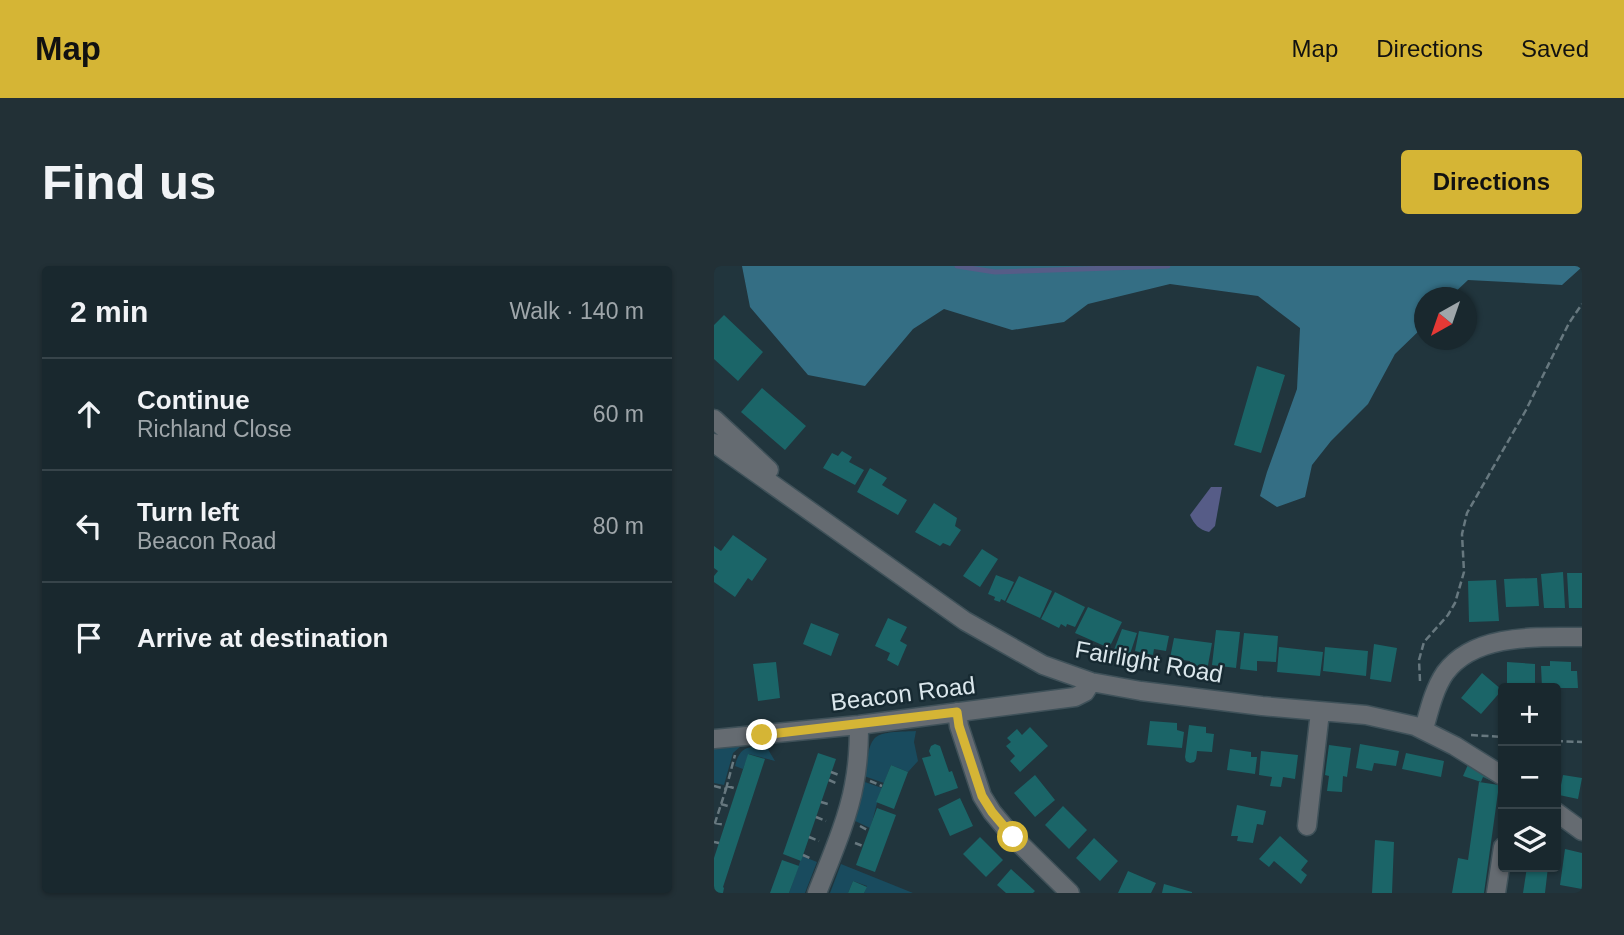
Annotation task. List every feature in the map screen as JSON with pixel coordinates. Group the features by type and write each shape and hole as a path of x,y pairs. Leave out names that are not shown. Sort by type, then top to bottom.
{"street":[{"path":"714,419 771,472 794,499"},
{"name":"Fairlight Road","path":"714,443 965,621 1043,665 1091,682 1141,691 1366,715 1424,729 1498,773"},
{"path":"1424,729 1444,674 1460,657 1480,646 1527,637 1582,637"},
{"name":"Beacon Road","path":"714,739 859,725 1075,697 1085,692 1091,682"},
{"path":"957,712 982,796 1013,837 1070,893"},
{"path":"1307,827 1320,712"},
{"path":"817,893 839,837 854,787 859,753 859,725"},
{"path":"1561,816 1582,831"},
{"path":"1496,893 1499,872"}],"path":[{"path":"1420,685 1419,660 1424,642 1455,603 1464,572 1462,534 1467,513 1526,410 1569,323 1582,304"},
{"path":"1455,746 1464,735 1498,737"},
{"path":"1561,741 1582,742"},
{"path":"725,825 715,824 736,754"},
{"path":"714,786 737,789"},
{"path":"821,802 838,807"},
{"path":"721,804 731,807"},
{"path":"816,817 832,823"},
{"path":"809,837 825,844"},
{"path":"714,842 719,843"},
{"path":"803,855 818,861"}],"shaded area":[{"path":"742,266 1582,266 1562,285 1468,280 1461,287 1414,287 1414,336 1395,354 1368,404 1331,441 1312,465 1305,497 1277,507 1260,496 1297,389 1300,328 1258,296 1170,284 1088,304 1064,322 1012,330 944,309 913,329 865,386 808,375 750,307"},
{"path":"1211,487 1222,487 1215,526 1209,532 1197,526 1190,515"},
{"path":"916,731 914,742 918,761 908,772 891,765 884,783 864,776 869,750 876,737 881,734"},
{"path":"741,746 733,753 724,785 714,783 714,747"},
{"path":"766,746 775,761 749,754 743,769 735,766 742,751"},
{"path":"862,781 882,788 870,828 853,820"},
{"path":"802,856 817,862 805,893 789,893"},
{"path":"841,864 913,893 864,893 867,886 853,881 848,893 830,893"}],"building":[{"path":"724,315 763,352 738,381 714,359 714,325"},
{"path":"1257,366 1285,375 1261,453 1234,445"},
{"path":"762,388 806,426 785,450 741,412"},
{"path":"842,451 852,457 849,462 864,470 855,485 823,468 832,453 838,456"},
{"path":"870,468 887,478 882,485 907,500 898,515 857,492"},
{"path":"934,503 957,518 955,526 961,530 950,546 943,543 940,546 915,532"},
{"path":"733,535 767,559 752,581 748,578 735,597 714,582 718,571 714,568 714,546 721,551"},
{"path":"982,549 998,559 980,587 963,576"},
{"path":"1563,572 1565,608 1544,608 1541,574"},
{"path":"1567,573 1582,573 1582,608 1569,608"},
{"path":"996,575 1014,582 1005,601 994,600 995,597 988,594"},
{"path":"1019,576 1052,591 1040,618 1006,602"},
{"path":"1537,578 1539,606 1506,607 1504,579"},
{"path":"1496,580 1499,621 1469,622 1468,581"},
{"path":"1055,592 1085,607 1075,627 1061,624 1059,628 1041,619"},
{"path":"1088,607 1122,622 1109,648 1075,633"},
{"path":"888,618 907,627 900,641 907,645 898,666 887,660 890,653 875,646"},
{"path":"811,623 839,634 831,656 803,644"},
{"path":"1122,629 1137,633 1130,654 1114,650"},
{"path":"1216,630 1240,632 1236,668 1212,665"},
{"path":"1139,631 1169,636 1166,651 1154,649 1153,655 1135,651"},
{"path":"1244,633 1278,636 1276,662 1257,661 1257,671 1240,669"},
{"path":"1174,638 1212,643 1207,671 1189,669 1190,661 1170,658"},
{"path":"1374,644 1397,648 1391,682 1370,679"},
{"path":"1279,647 1323,652 1320,676 1277,672"},
{"path":"1325,647 1368,651 1366,676 1323,671"},
{"path":"1550,661 1571,662 1571,671 1577,671 1578,688 1561,688 1561,683 1542,683 1541,666 1550,666"},
{"path":"776,662 780,698 758,701 753,664"},
{"path":"1507,662 1535,664 1535,683 1507,683"},
{"path":"1482,673 1498,687 1498,695 1481,714 1461,698"},
{"path":"1150,721 1177,723 1177,730 1184,732 1182,748 1147,745"},
{"path":"1189,725 1206,727 1206,733 1214,734 1212,752 1197,751 1196,759 1190,763 1185,757"},
{"path":"1030,727 1048,746 1020,772 1010,761 1015,756 1006,746 1011,742 1007,738 1017,729 1022,735"},
{"path":"935,744 940,746 958,788 935,796 922,758 931,756 929,751"},
{"path":"1360,744 1399,751 1396,766 1374,763 1372,771 1356,768"},
{"path":"1329,745 1351,748 1347,777 1343,776 1342,792 1327,791 1329,776 1325,775"},
{"path":"1230,749 1251,752 1251,757 1257,757 1255,774 1227,770"},
{"path":"1261,751 1298,755 1295,779 1283,777 1281,787 1270,786 1272,777 1259,775"},
{"path":"818,753 836,759 801,861 783,854"},
{"path":"1406,753 1444,761 1441,777 1402,769"},
{"path":"748,754 765,759 723,893 714,893 714,858"},
{"path":"1470,760 1498,776 1498,784 1483,777 1481,782 1463,776"},
{"path":"891,765 908,772 894,809 876,802"},
{"path":"1035,775 1055,800 1035,817 1014,793"},
{"path":"1563,775 1582,778 1578,799 1561,795"},
{"path":"1479,782 1498,785 1484,893 1452,893 1458,858 1468,860"},
{"path":"960,798 973,826 950,836 938,809"},
{"path":"1237,805 1266,811 1263,825 1257,824 1253,843 1237,841 1238,836 1231,836"},
{"path":"1063,806 1087,830 1069,849 1045,825"},
{"path":"877,808 896,815 875,872 856,865"},
{"path":"1280,836 1308,861 1301,870 1307,875 1301,884 1274,861 1269,867 1259,859"},
{"path":"980,837 1003,860 986,877 963,854"},
{"path":"1094,838 1118,861 1100,881 1076,858"},
{"path":"1375,840 1394,842 1392,893 1372,893"},
{"path":"1565,849 1582,853 1582,889 1560,885"},
{"path":"782,860 799,866 789,893 770,893"},
{"path":"1011,869 1035,891 1033,893 1006,893 997,885"},
{"path":"1128,871 1156,883 1151,893 1118,893"},
{"path":"1526,872 1547,872 1545,893 1523,893"},
{"path":"853,881 867,887 864,893 848,893"},
{"path":"1164,884 1192,892 1192,893 1162,893"}],"waterway":[{"path":"957,266 995,272 1168,266"}],"route":[{"path":"762,735 957,712 982,796 1013,837"}]}
